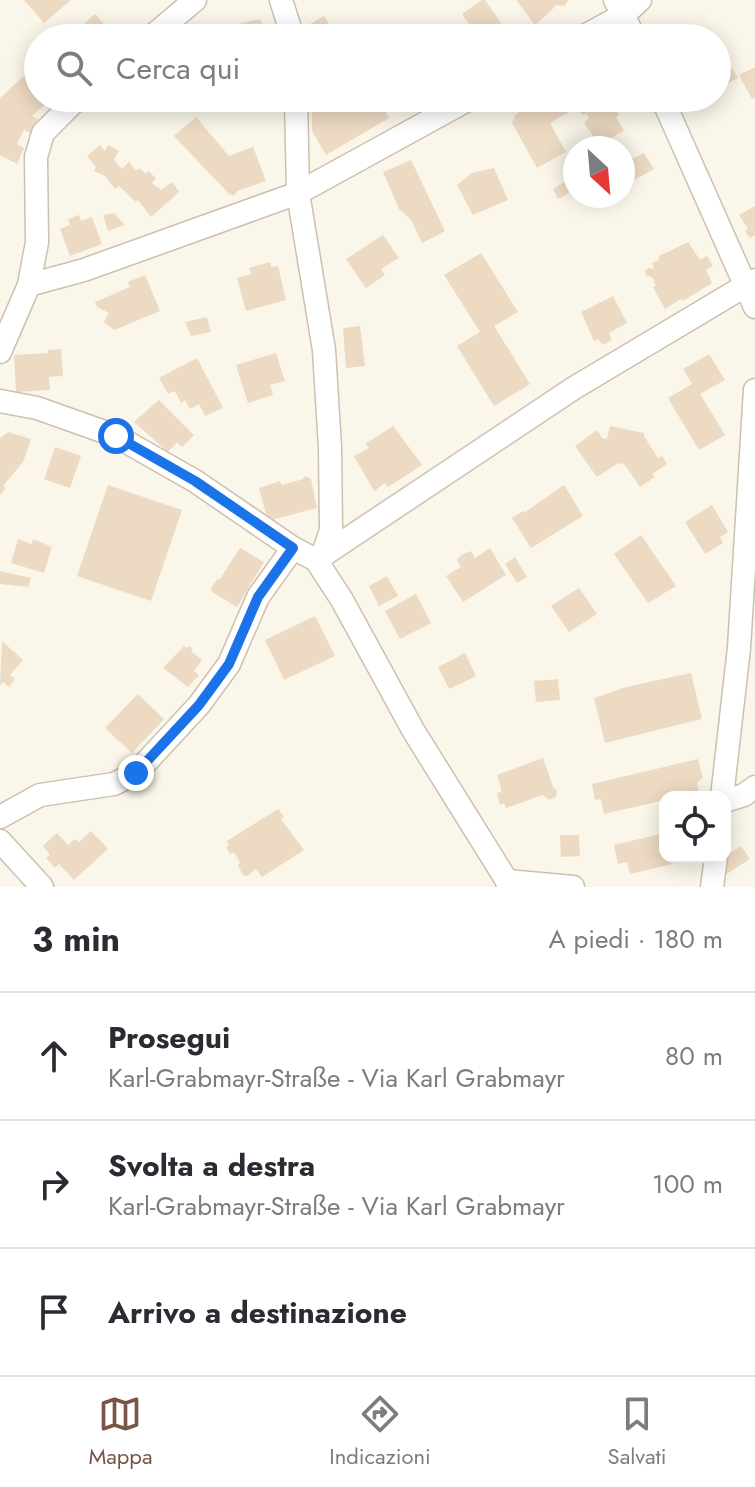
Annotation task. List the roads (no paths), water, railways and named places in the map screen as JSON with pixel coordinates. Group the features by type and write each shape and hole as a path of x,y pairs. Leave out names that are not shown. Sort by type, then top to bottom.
{"street":[{"path":"167,24 195,0"},
{"path":"281,0 289,24"},
{"path":"601,24 627,5"},
{"path":"0,352 29,285 37,242 36,157 43,133 64,112"},
{"path":"296,112 298,193 324,350 330,448 331,530 324,551 316,560"},
{"path":"29,285 84,270 298,193 446,112"},
{"path":"316,560 574,388 752,291 669,112"},
{"path":"725,791 739,648 755,390"},
{"path":"0,401 37,408 116,436 195,481 293,548 316,560 342,600 413,730 508,884 573,887"},
{"path":"0,817 40,795 114,784 136,773 199,705 229,664 258,597 293,548"},
{"path":"731,798 744,795 755,787"},
{"path":"0,841 42,887"},
{"path":"712,887 715,863"}]}
